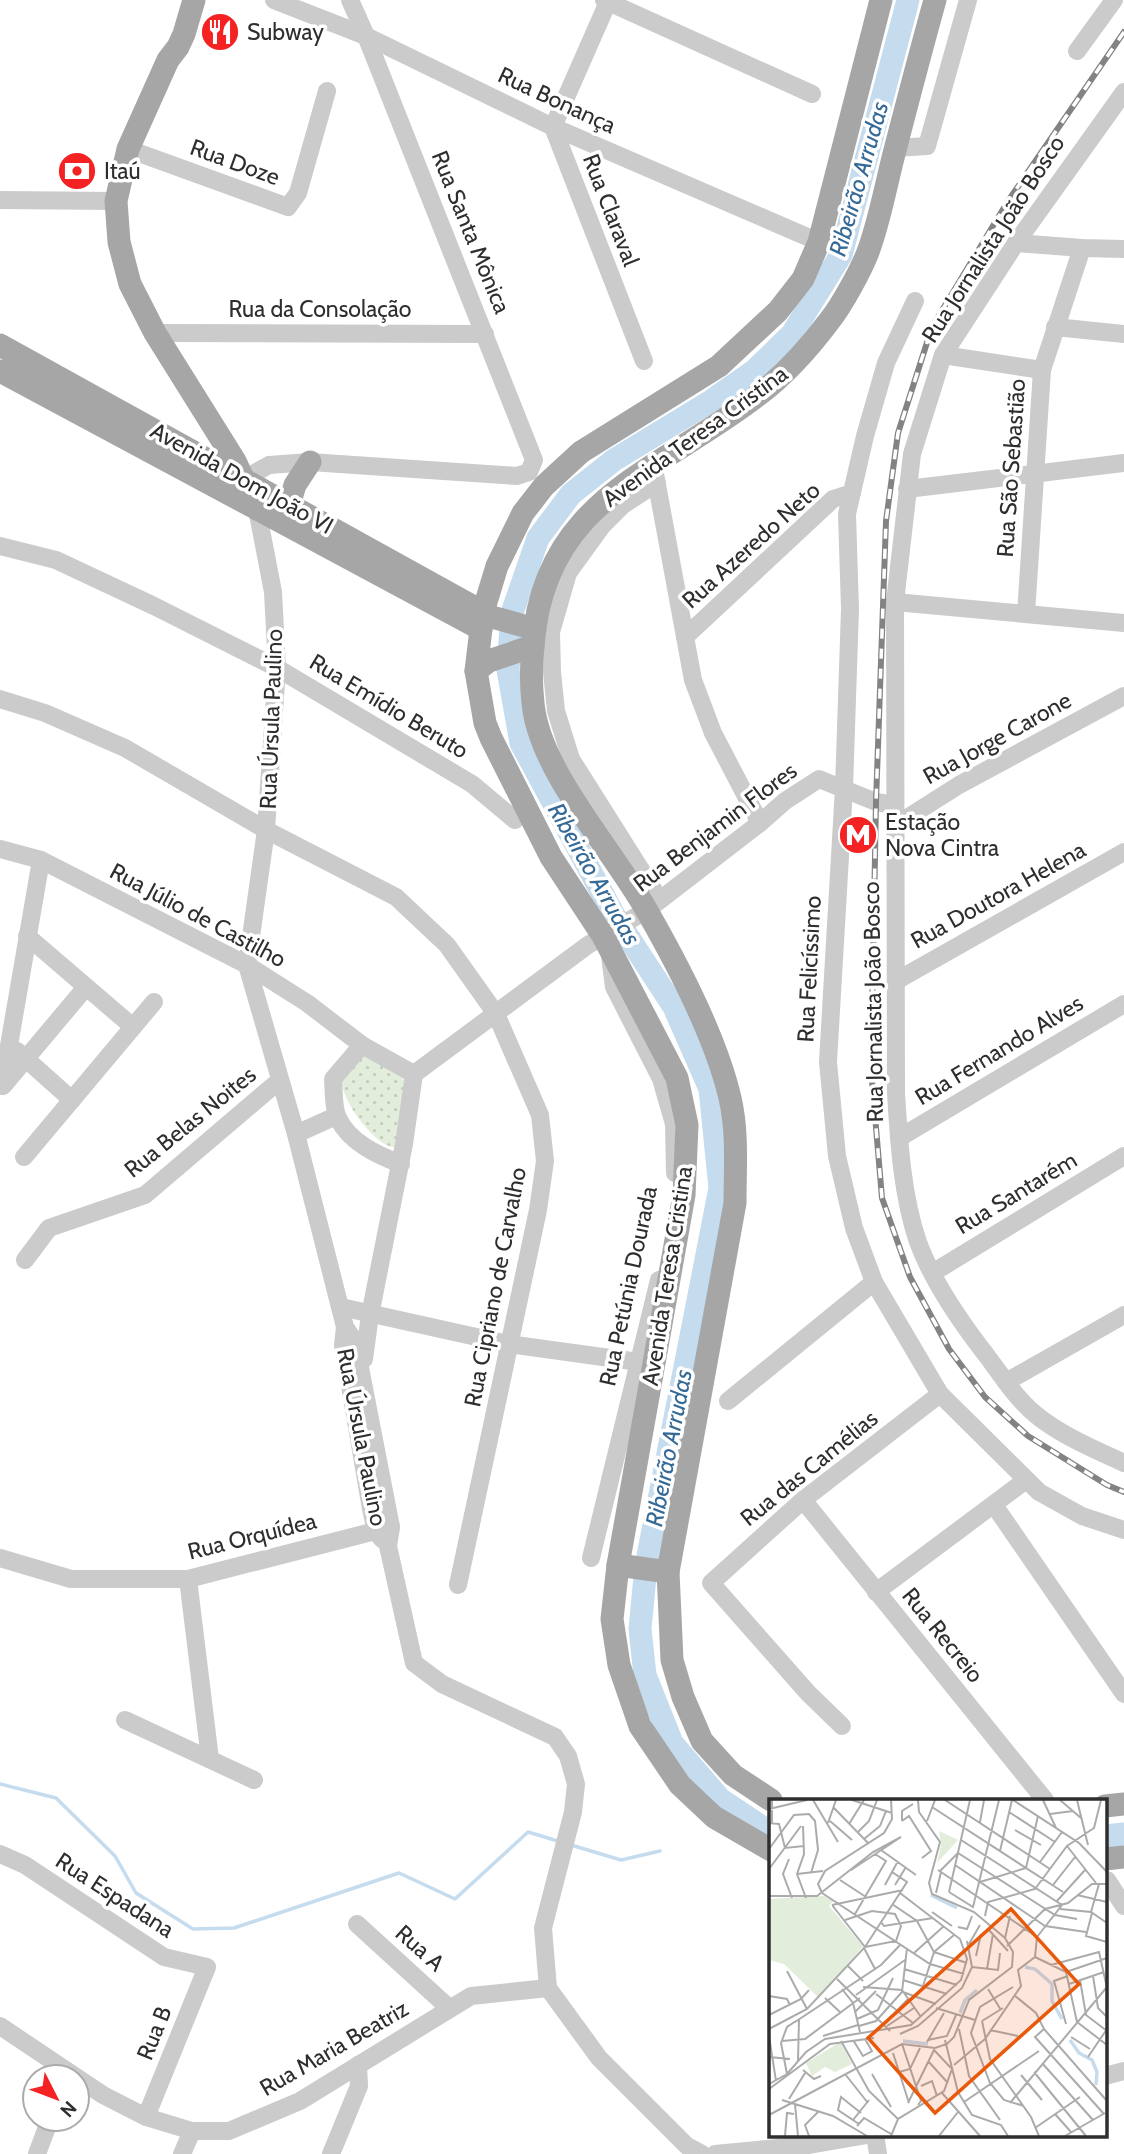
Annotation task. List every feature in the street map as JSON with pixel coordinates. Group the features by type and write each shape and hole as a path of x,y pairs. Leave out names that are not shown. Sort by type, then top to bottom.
{"main road":[{"name":"Rua Úrsula Paulino","path":"168,60 178,0"},
{"name":"Rua Úrsula Paulino","path":"194,0 184,34 168,60 128,149 116,201 119,242 130,284 155,333 244,479 257,509"},
{"name":"Avenida Teresa Cristina","path":"769,1849 714,1817 680,1785 640,1726 619,1665 612,1619 684,1195 687,1125 677,1077 607,939 551,857 491,738 485,723 483,666 486,620 497,566 523,513 544,486 581,452 719,366 778,311 803,279 819,242 881,0"},
{"name":"Avenida Teresa Cristina","path":"769,1800 733,1775 702,1741 671,1660 666,1572 735,1203 736,1149 730,1100 715,1051 629,867 597,817 560,776 547,751 533,705 529,637 555,562 585,517 655,473 757,397 791,367 833,317 868,254 935,0"},
{"name":"Avenida Dom João VI","path":"0,345 244,479 486,620"},
{"name":"Avenida Dom João VI","path":"0,370 257,509 486,620"},
{"path":"289,505 295,485 310,462"},
{"path":"486,620 529,637"},
{"path":"483,666 529,637"},
{"path":"621,1566 666,1572"},
{"path":"1106,1806 1124,1804"},
{"path":"1106,1870 1124,1857"}],"street":[{"name":"Rua Bonança","path":"274,0 366,36 553,128 819,242"},
{"name":"Rua Santa Mônica","path":"310,462 517,476 529,472 534,460 350,0"},
{"path":"895,148 927,146 968,0"},
{"path":"1077,51 1114,0"},
{"path":"553,128 606,1 812,94"},
{"name":"Rua Doze","path":"128,149 288,207 298,193 327,91"},
{"name":"Rua Jornalista João Bosco","path":"1124,92 1016,243 943,355 912,454 895,602 896,1093 899,1138 909,1206 919,1242 962,1324 1006,1382 1035,1414 1084,1444 1124,1463"},
{"name":"Rua Claraval","path":"553,128 644,361"},
{"path":"0,200 116,201"},
{"path":"1016,243 1124,249"},
{"name":"Rua São Sebastião","path":"1026,614 1042,370 1082,248"},
{"name":"Rua Felicíssimo","path":"915,301 886,363 847,514 850,609 844,788 828,1062 837,1156 855,1228 874,1283 940,1394 1039,1492 1082,1516 1124,1530"},
{"path":"1055,327 1123,339"},
{"name":"Rua da Consolação","path":"155,333 485,334"},
{"path":"943,355 1042,370"},
{"path":"244,479 269,465 310,462"},
{"path":"907,489 1124,463"},
{"path":"655,473 693,680 713,733 760,823"},
{"name":"Avenida Teresa Cristina","path":"597,817 571,759 556,711 551,632 568,573 602,526 655,473"},
{"name":"Rua Azeredo Neto","path":"685,637 833,499 852,493"},
{"name":"Rua Úrsula Paulino","path":"257,509 273,592 277,668 266,830 247,965 296,1134 341,1307 345,1327 343,1345 414,1662 442,1684 555,1737 568,1756 576,1784 573,1812 543,1928 548,1988"},
{"name":"Rua Emídio Beruto","path":"0,546 56,560 277,668 472,784 515,820"},
{"path":"895,602 1124,623"},
{"name":"Rua Jorge Carone","path":"896,825 959,785 1124,696"},
{"name":"Rua Cipriano de Carvalho","path":"0,699 45,713 125,748 266,830 396,897 447,945 496,1014 540,1115 545,1161 458,1585"},
{"path":"547,751 563,734"},
{"name":"Rua Benjamin Flores","path":"414,1074 496,1014 607,939 785,801 819,779 844,788"},
{"path":"844,788 876,802 895,805"},
{"name":"Rua Júlio de Castilho","path":"0,849 41,860 247,965 307,1003 362,1045 414,1074"},
{"name":"Rua Doutora Helena","path":"896,981 1124,852"},
{"path":"1,1087 41,860"},
{"path":"27,936 132,1027"},
{"name":"Rua Petúnia Dourada","path":"591,1558 661,1271 675,1183 674,1124 661,1079 614,987 607,939"},
{"path":"1,1087 86,987"},
{"path":"24,1157 154,1002"},
{"name":"Rua Fernando Alves","path":"899,1138 1124,1003"},
{"path":"8,1043 72,1100"},
{"path":"362,1045 333,1079 337,1116 349,1136 382,1157 401,1164"},
{"path":"363,1383 370,1315 401,1164 414,1074"},
{"name":"Rua Belas Noites","path":"25,1260 49,1228 145,1195 279,1080"},
{"path":"296,1134 337,1116"},
{"name":"Rua Santarém","path":"934,1272 1124,1156"},
{"path":"727,1401 874,1283"},
{"path":"341,1307 508,1345 639,1362"},
{"path":"1006,1382 1124,1315"},
{"name":"Rua Úrsula Paulino","path":"345,1327 355,1342 363,1383 384,1529"},
{"name":"Rua das Camélias","path":"842,1726 808,1693 711,1583 803,1500 940,1394"},
{"path":"876,1592 1026,1480"},
{"name":"Rua Recreio","path":"803,1500 1043,1799"},
{"path":"994,1505 1124,1694"},
{"name":"Rua Orquídea","path":"0,1558 71,1580 188,1579 384,1529"},
{"path":"188,1579 210,1759"},
{"path":"125,1720 254,1780"},
{"name":"Rua Espadana","path":"0,1854 25,1865 164,1957 207,1967"},
{"path":"1106,1870 1124,1906"},
{"name":"Rua A","path":"357,1924 449,2008"},
{"name":"Rua B","path":"146,2117 207,1967"},
{"path":"548,1988 599,2058 687,2146 702,2154"},
{"name":"Rua Maria Beatriz","path":"91,2088 146,2117 192,2131 229,2131 300,2101 471,1996 548,1988"},
{"name":"Rua Maria Beatriz","path":"0,2026 52,2063"},
{"path":"331,2154 359,2086 358,2065"},
{"path":"1106,2076 1124,2071"},
{"path":"182,2154 192,2131"},
{"path":"37,2154 45,2133"},
{"path":"715,2154 809,2145 861,2136"},
{"path":"876,2136 878,2154"}],"green space":[{"path":"363,1053 391,1066 403,1078 406,1096 395,1147 378,1140 369,1131 353,1110 343,1088 345,1073"}],"waterway":[{"name":"Ribeirão Arrudas","path":"769,1832 720,1799 672,1743 645,1675 640,1629 646,1566 720,1188 710,1089 674,1007 614,915 521,743 508,670 512,613 538,538 571,494 614,460 711,401 754,371 792,334 841,255 908,0"},
{"path":"0,1784 56,1798 115,1856 136,1893 193,1929 234,1928 399,1873 455,1899 528,1832 561,1842"},
{"name":"Ribeirão Arrudas","path":"1106,1836 1124,1834"},
{"path":"571,1845 621,1860 660,1851"}],"railway":[{"path":"1124,32 1008,201 932,327 898,433 886,521 876,802 871,1069 882,1198 910,1277 949,1349 985,1397 1028,1436 1107,1485 1124,1492"}],"place":[{"name":"Subway","path":"220,32"},
{"name":"Itaú","path":"77,171"},
{"name":"Estação Nova Cintra","path":"858,835"}]}
